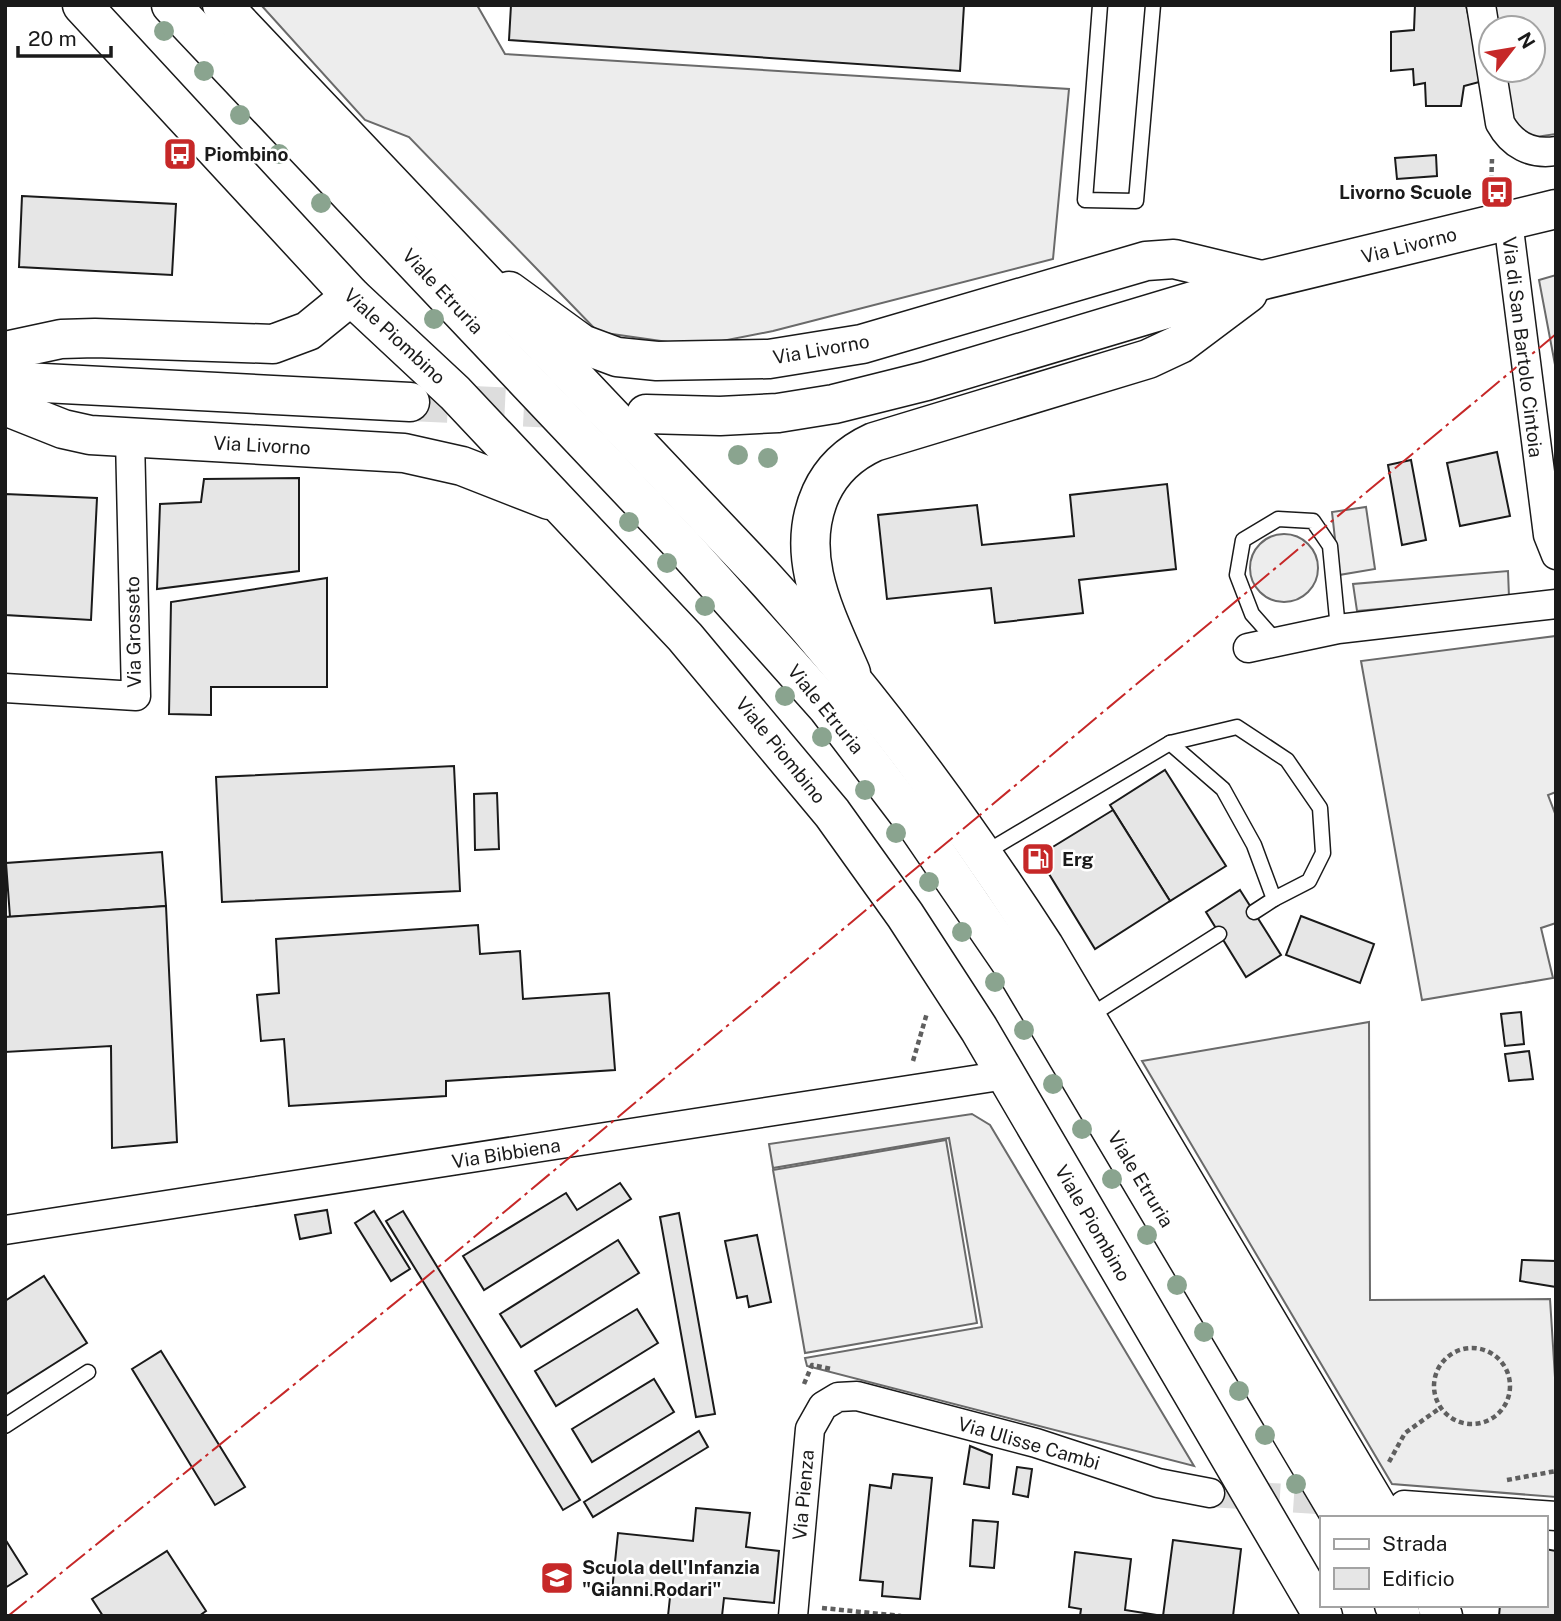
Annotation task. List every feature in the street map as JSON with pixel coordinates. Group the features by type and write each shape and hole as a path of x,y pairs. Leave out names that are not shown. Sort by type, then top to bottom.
{"street":[{"name":"Viale Piombino","path":"82,5 351,296 455,393 685,637 795,765 898,905 1006,1075 1323,1616"},
{"name":"Viale Etruria","path":"171,5 683,546 827,706 923,834 1016,970 1341,1516"},
{"name":"Viale Etruria","path":"222,5 752,565 855,683 983,854 1394,1511"},
{"path":"1481,5 1500,123 1507,136 1518,145 1536,152 1556,151"},
{"name":"Via Livorno","path":"415,209 481,269 547,321 591,348 633,359 769,359 862,344 1146,261 1174,259 1263,280"},
{"name":"Via Livorno","path":"646,414 778,413 834,404 926,381 1263,280 1556,209"},
{"name":"Via di San Bartolo Cintoia","path":"1508,221 1548,535 1556,555"},
{"name":"Via Livorno","path":"855,683 821,602 809,548 814,509 831,476 846,458 874,442 1148,359 1180,344 1263,280"},
{"path":"5,351 61,339 95,338 273,344 308,331 351,296"},
{"path":"5,381 410,402"},
{"name":"Via Livorno","path":"5,406 63,429 90,435 404,453 462,466 557,502"},
{"name":"Via Grosseto","path":"5,688 136,696 130,438"},
{"path":"1248,648 1338,629 1556,604"},
{"name":"Via Bibbiena","path":"5,1230 1006,1075"},
{"name":"Via Ulisse Cambi","path":"848,1395 1036,1443 1158,1483 1210,1493"},
{"name":"Via Pienza","path":"793,1616 810,1429 823,1406 848,1395"},
{"path":"1394,1511 1556,1516"}],"lane":[{"path":"1100,5 1085,200 1136,201 1153,5"},
{"path":"1277,642 1252,614 1237,575 1243,540 1278,519 1312,522 1331,546 1338,629"},
{"path":"983,854 1170,743 1237,727 1287,760 1320,808 1323,853 1309,881 1254,912"},
{"path":"1170,743 1223,789 1254,845 1274,899"},
{"path":"1086,1017 1219,934"},
{"path":"5,1426 88,1372"}],"path":[{"path":"900,1063 913,1061 927,1012"},
{"path":"1475,1348 1487,1351 1505,1367 1510,1392 1497,1415 1486,1422 1461,1423 1440,1408 1433,1385 1441,1362 1451,1354 1475,1348"},
{"path":"1386,1466 1405,1433 1440,1408"}],"shaded area":[{"path":"261,5 477,5 505,54 1069,89 1053,259 773,331 717,342 689,345 598,332 409,137 365,120"},
{"path":"1492,5 1556,5 1556,134 1536,137 1518,132 1509,117 1504,84 1547,84 1547,14 1493,14"},
{"path":"1556,275 1556,370 1539,280"},
{"path":"1366,507 1375,569 1339,575 1332,512"},
{"path":"1284,534 1297,537 1308,544 1315,555 1318,568 1315,581 1308,592 1297,599 1284,602 1271,599 1260,592 1253,581 1250,568 1253,555 1260,544 1271,537"},
{"path":"1508,571 1509,597 1357,611 1353,584"},
{"path":"1556,636 1556,792 1548,795 1556,816 1556,923 1541,928 1553,978 1422,1000 1361,661"},
{"path":"1369,1022 1370,1300 1550,1299 1556,1393 1556,1497 1392,1484 1142,1061"},
{"path":"972,1114 990,1125 1194,1466 807,1366 805,1358 982,1327 949,1138 773,1168 769,1144"},
{"path":"946,1140 977,1323 805,1353 773,1170"}],"building":[{"path":"511,5 964,5 960,71 509,40"},
{"path":"1415,5 1466,5 1477,54 1477,83 1464,86 1461,106 1426,106 1425,83 1414,85 1413,69 1391,71 1391,32 1414,30"},
{"path":"1436,155 1437,176 1397,179 1395,158"},
{"path":"22,196 176,204 172,275 19,267"},
{"path":"1497,452 1510,516 1460,526 1447,463"},
{"path":"1411,460 1426,540 1402,545 1388,465"},
{"path":"299,478 299,571 157,589 160,504 201,502 204,479"},
{"path":"1167,484 1176,569 1079,580 1083,613 995,623 991,588 887,599 878,515 977,505 982,545 1074,536 1070,495"},
{"path":"5,494 97,498 91,620 5,615"},
{"path":"327,578 327,687 211,687 211,715 169,714 171,602"},
{"path":"454,766 460,891 222,902 216,777"},
{"path":"1165,770 1226,866 1170,901 1110,805"},
{"path":"497,793 499,849 475,850 474,794"},
{"path":"1113,810 1170,901 1095,949 1038,856"},
{"path":"162,852 166,906 10,917 6,863"},
{"path":"1240,890 1281,955 1246,977 1206,912"},
{"path":"166,906 177,1142 112,1148 111,1046 5,1052 5,917"},
{"path":"1301,916 1374,944 1360,983 1286,955"},
{"path":"478,925 480,954 520,951 523,999 609,993 615,1070 446,1081 446,1096 289,1106 284,1039 261,1041 257,995 279,993 276,939"},
{"path":"1521,1012 1524,1044 1505,1046 1501,1014"},
{"path":"1529,1051 1533,1079 1509,1081 1505,1054"},
{"path":"620,1183 631,1199 484,1290 463,1256 566,1193 577,1210"},
{"path":"327,1210 331,1233 300,1239 295,1215"},
{"path":"374,1211 410,1269 391,1281 355,1223"},
{"path":"403,1211 580,1500 563,1510 386,1221"},
{"path":"679,1213 715,1414 696,1417 660,1217"},
{"path":"757,1235 771,1302 749,1307 747,1296 737,1298 725,1241"},
{"path":"618,1240 639,1273 521,1347 500,1314"},
{"path":"1522,1260 1556,1261 1556,1287 1520,1281"},
{"path":"44,1276 87,1343 5,1395 5,1301"},
{"path":"637,1309 658,1343 556,1406 535,1371"},
{"path":"161,1351 245,1487 215,1505 132,1369"},
{"path":"654,1379 674,1412 592,1462 572,1429"},
{"path":"699,1431 708,1447 593,1517 584,1502"},
{"path":"970,1446 992,1455 989,1488 964,1484"},
{"path":"1017,1467 1032,1469 1028,1497 1013,1494"},
{"path":"893,1474 932,1478 920,1599 882,1596 883,1582 860,1580 870,1485 891,1488"},
{"path":"696,1508 750,1513 746,1547 779,1551 774,1603 724,1598 722,1616 668,1616 670,1597 612,1591 618,1533 693,1541"},
{"path":"973,1520 998,1522 994,1568 970,1566"},
{"path":"5,1539 27,1574 5,1588"},
{"path":"1173,1540 1241,1549 1233,1616 1163,1616"},
{"path":"1547,1549 1556,1551 1556,1616 1499,1616 1500,1607 1547,1607"},
{"path":"167,1551 206,1611 199,1616 103,1616 92,1599"},
{"path":"1075,1552 1131,1559 1125,1610 1163,1616 1080,1616 1081,1609 1069,1607"}],"tunnel":[{"path":"410,402 577,410"},
{"path":"1210,1493 1347,1502"}],"power":[{"path":"8,1616 406,1294 1556,334"}],"place":[{"name":"Piombino","path":"180,154"},
{"name":"Livorno Scuole","path":"1497,192"},
{"name":"Erg","path":"1038,859"},
{"name":"Scuola dell'Infanzia \"Gianni Rodari\"","path":"557,1578"}]}
